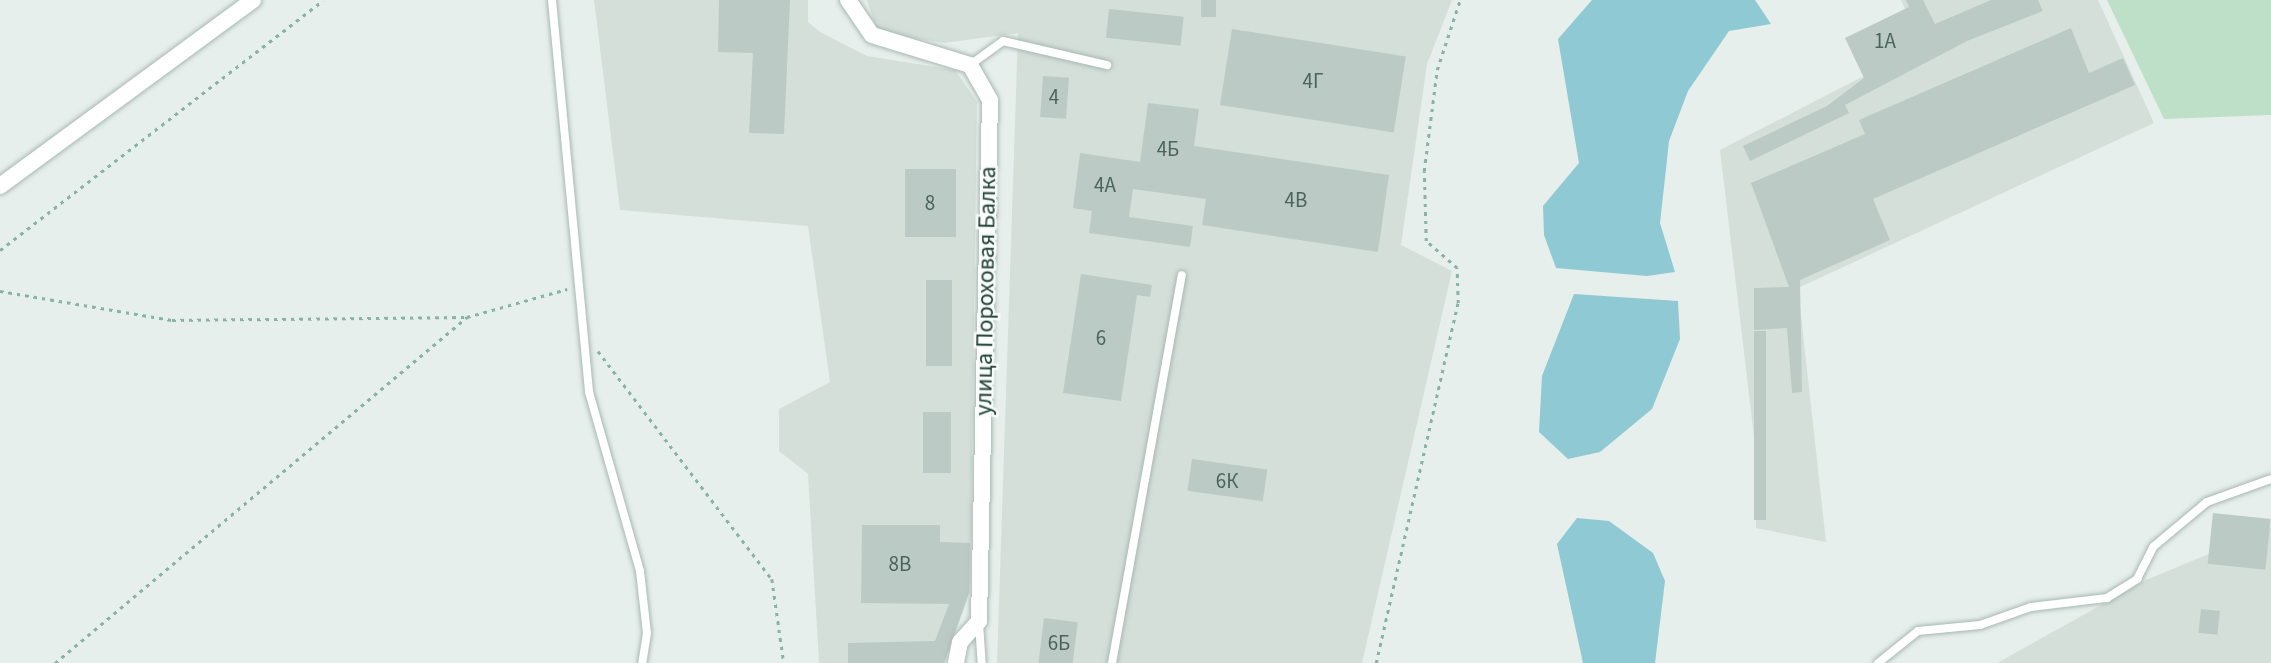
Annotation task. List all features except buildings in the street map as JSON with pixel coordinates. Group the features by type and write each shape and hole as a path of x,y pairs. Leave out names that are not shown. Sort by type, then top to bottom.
{"street":[{"path":"0,186 253,0"},
{"path":"848,0 872,35 970,65"},
{"name":"улица Пороховая Балка","path":"970,65 981,78 992,120 979,621"},
{"path":"956,663 960,642 979,621"}],"lane":[{"path":"552,0 589,391 640,571 646,633 642,663"},
{"path":"970,65 1003,41 1107,65"},
{"path":"1112,663 1182,275"},
{"path":"1878,663 1918,631 1980,625 2031,607 2107,598 2137,579 2153,547 2207,502 2271,479"},
{"path":"979,621 982,663"}],"path":[{"path":"0,250 323,0"},
{"path":"1376,663 1458,303 1457,268 1426,241 1424,171 1437,70 1460,0"},
{"path":"0,290 172,320 467,317 580,286"},
{"path":"55,663 467,317"},
{"path":"585,334 772,579 784,663"}],"shaded area":[{"path":"594,0 808,0 808,22 820,32 867,56 955,70 977,102 970,591 945,663 819,663 808,474 779,451 779,409 830,382 808,226 620,210"},
{"path":"867,0 1452,0 1427,64 1401,245 1452,271 1362,663 997,663 1018,33 944,43 877,32"},
{"path":"1901,0 2098,0 2154,123 1798,288 1826,542 1756,528 1757,462 1720,150 1922,46"},
{"path":"2271,528 2271,663 1997,663 2146,580"}],"green space":[{"path":"2107,0 2271,0 2271,115 2164,119"}],"water":[{"path":"1592,0 1755,0 1771,24 1729,31 1688,91 1669,141 1660,223 1675,272 1647,276 1556,268 1544,235 1543,206 1579,163 1558,39"},
{"path":"1574,294 1678,301 1680,339 1652,409 1600,452 1568,459 1539,432 1542,376"},
{"path":"1577,518 1609,521 1653,553 1665,581 1655,663 1583,663 1557,544"}]}
